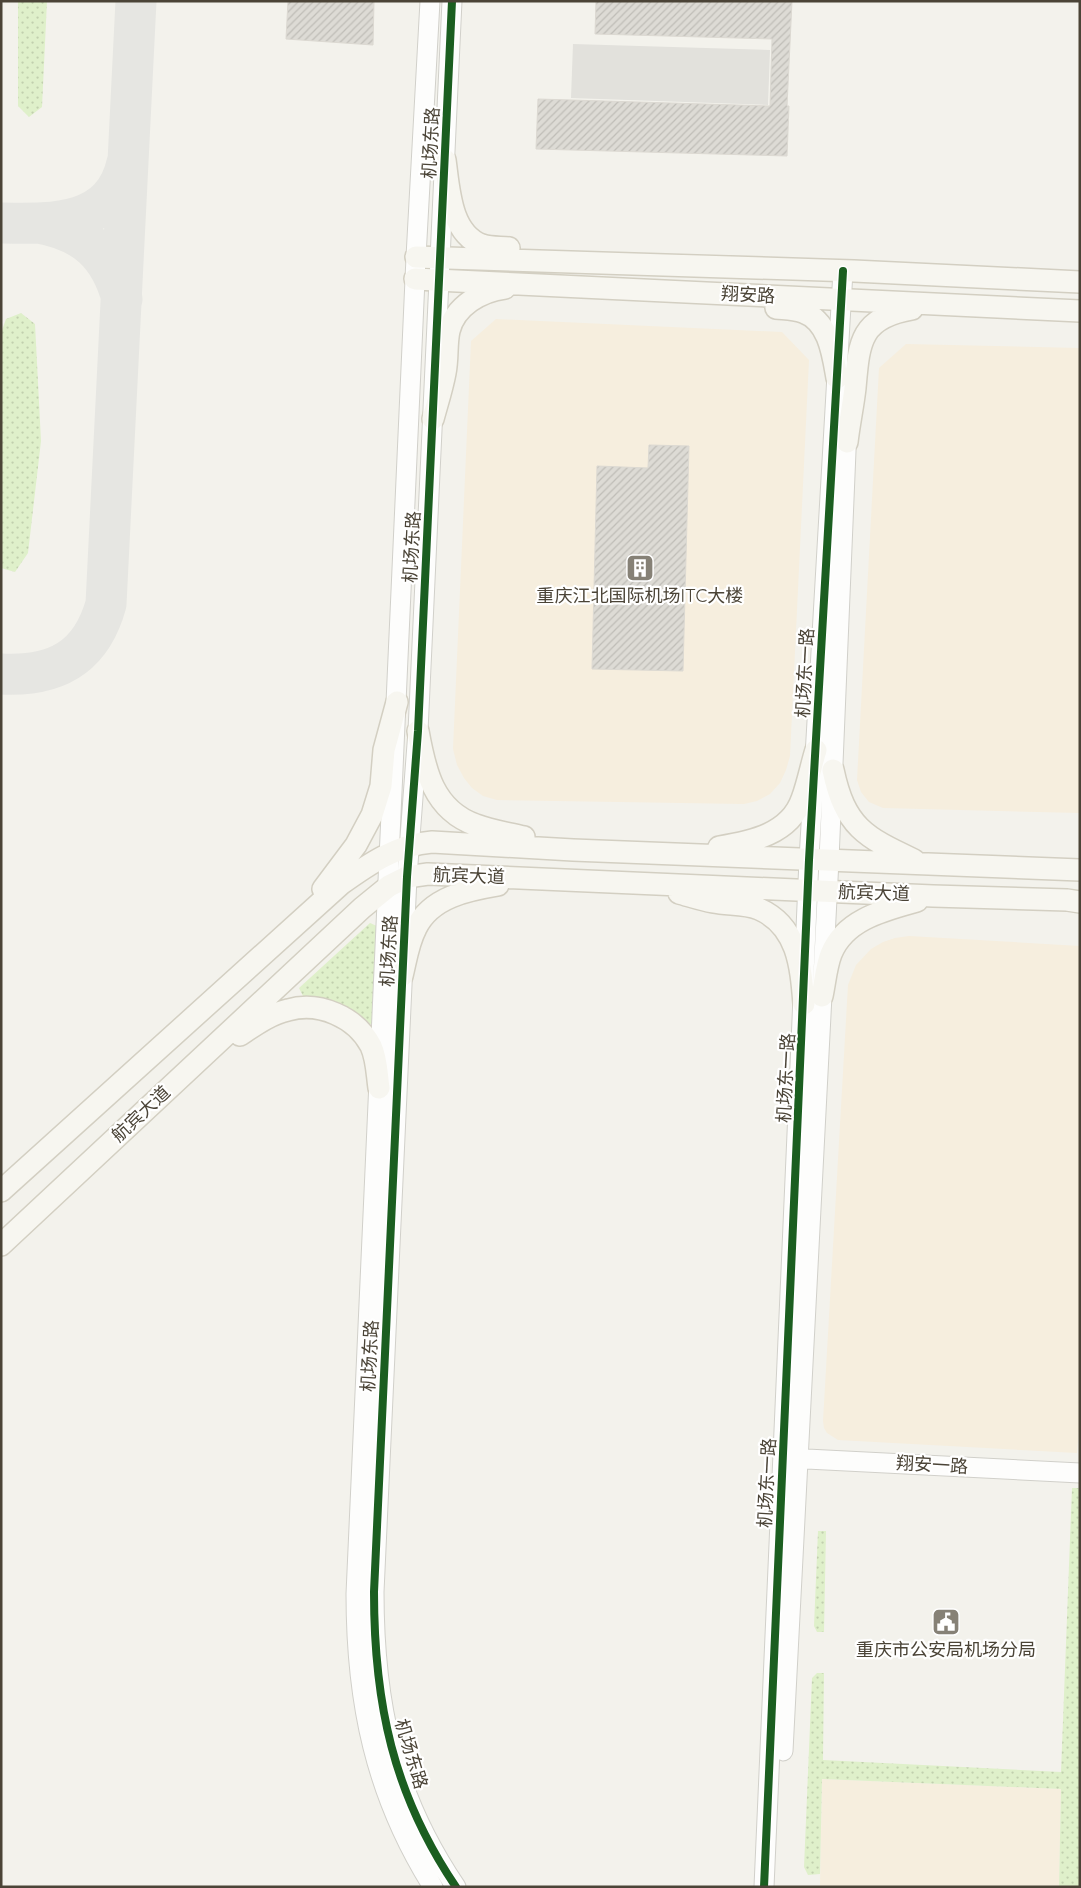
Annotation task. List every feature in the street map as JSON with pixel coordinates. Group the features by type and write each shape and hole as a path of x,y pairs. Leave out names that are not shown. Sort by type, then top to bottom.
{"main road":[{"path":"445,160 454,212 462,228 474,240 482,245 492,247 560,252 595,263"},
{"name":"翔安路","path":"416,257 848,271 1080,282"},
{"path":"1038,279 1080,271"},
{"name":"翔安路","path":"415,279 1080,311"},
{"path":"433,419 445,373 449,331 453,319 471,301 485,293 500,288 528,284"},
{"path":"703,293 749,306 792,309 804,312 812,317 820,324 831,346 837,378"},
{"path":"847,442 858,354 864,336 870,328 884,317 908,309 938,304"},
{"path":"294,927 345,860 365,830 381,786 384,750 397,702"},
{"path":"418,732 425,767 430,780 436,793 455,814 475,825 573,850"},
{"path":"673,854 744,843 761,838 777,830 790,819 802,800 816,750"},
{"path":"833,770 838,793 844,808 853,821 875,841 924,864"},
{"name":"航宾大道","path":"1,1191 341,884 358,872 400,849 432,842 573,850 1080,870"},
{"path":"512,877 489,867 490,855 498,852 573,850"},
{"name":"航宾大道","path":"1,1245 362,908 398,882 428,874 1080,902"},
{"path":"402,976 416,926 439,903 467,891 542,878"},
{"path":"643,883 712,902 747,906 770,915 780,924 798,952 813,1000"},
{"path":"813,1000 831,955 842,937 852,928 877,912 933,896"},
{"path":"199,1060 274,1014 289,1009 317,1008 344,1018 364,1035 376,1059 379,1088"}],"street":[{"name":"机场东路","path":"430,1 416,257 397,702 400,849 379,1088 356,1594 358,1664 368,1730 388,1794 404,1832 433,1887"},
{"name":"机场东路","path":"400,849 418,732 452,1"},
{"name":"机场东一路","path":"819,860 833,770 847,442 848,271"},
{"name":"机场东一路","path":"776,1887 791,1458 818,891 816,750 837,378 847,300"},
{"name":"机场东路","path":"398,882 402,976 374,1592 374,1630 381,1698 394,1758 420,1826 438,1860 456,1887"},
{"name":"机场东一路","path":"764,1887 791,1458"},
{"name":"翔安一路","path":"791,1458 1080,1473"}],"shaded area":[{"path":"573,44 770,50 768,105 571,98"},
{"path":"496,319 782,332 809,360 790,756 780,783 770,794 757,801 744,804 497,800 483,796 472,788 464,778 457,765 453,749 471,341"},
{"path":"906,344 1080,348 1080,813 883,808 869,802 861,792 857,780 879,368"},
{"path":"909,936 1080,946 1080,1418 1077,1453 838,1440 827,1433 824,1428 848,985 856,965 871,949 883,942"},
{"path":"822,1779 1061,1789 1059,1887 820,1887"}],"green space":[{"path":"18,1 47,1 42,107 29,117 18,106"},
{"path":"21,313 35,324 41,441 28,553 15,572 1,568 1,333 6,319"},
{"path":"370,923 379,927 373,1024 370,1024 363,1017 339,1003 322,998 303,996 299,988"},
{"path":"1072,1488 1080,1488 1080,1887 1059,1887 1061,1789 822,1779 820,1874 808,1875 804,1867 812,1678 817,1673 824,1673 823,1760 1061,1772"},
{"path":"818,1531 826,1531 824,1632 817,1632 814,1626"}],"building":[{"path":"288,1 374,1 373,45 286,39"},
{"path":"596,1 792,1 787,106 789,106 787,156 536,149 538,99 770,106 772,39 595,34"},
{"name":"重庆江北国际机场ITC大楼","path":"649,445 689,446 683,671 592,669 597,466 648,468"}],"taxiway":[{"path":"1,674 38,672 68,660 81,651 91,638 106,604 136,1"},
{"path":"1,223 60,221 78,217 95,210 109,199 120,184 127,163"},
{"path":"39,223 69,232 93,247 110,269 122,299"}],"cycle path":[{"path":"452,1 418,731 407,877 374,1592 378,1672 383,1710 391,1746 402,1782 417,1817 434,1852 456,1887"},
{"path":"764,1887 809,860 843,271"}],"place":[{"name":"重庆江北国际机场ITC大楼","path":"640,568"},
{"name":"重庆市公安局机场分局","path":"946,1622"}]}
